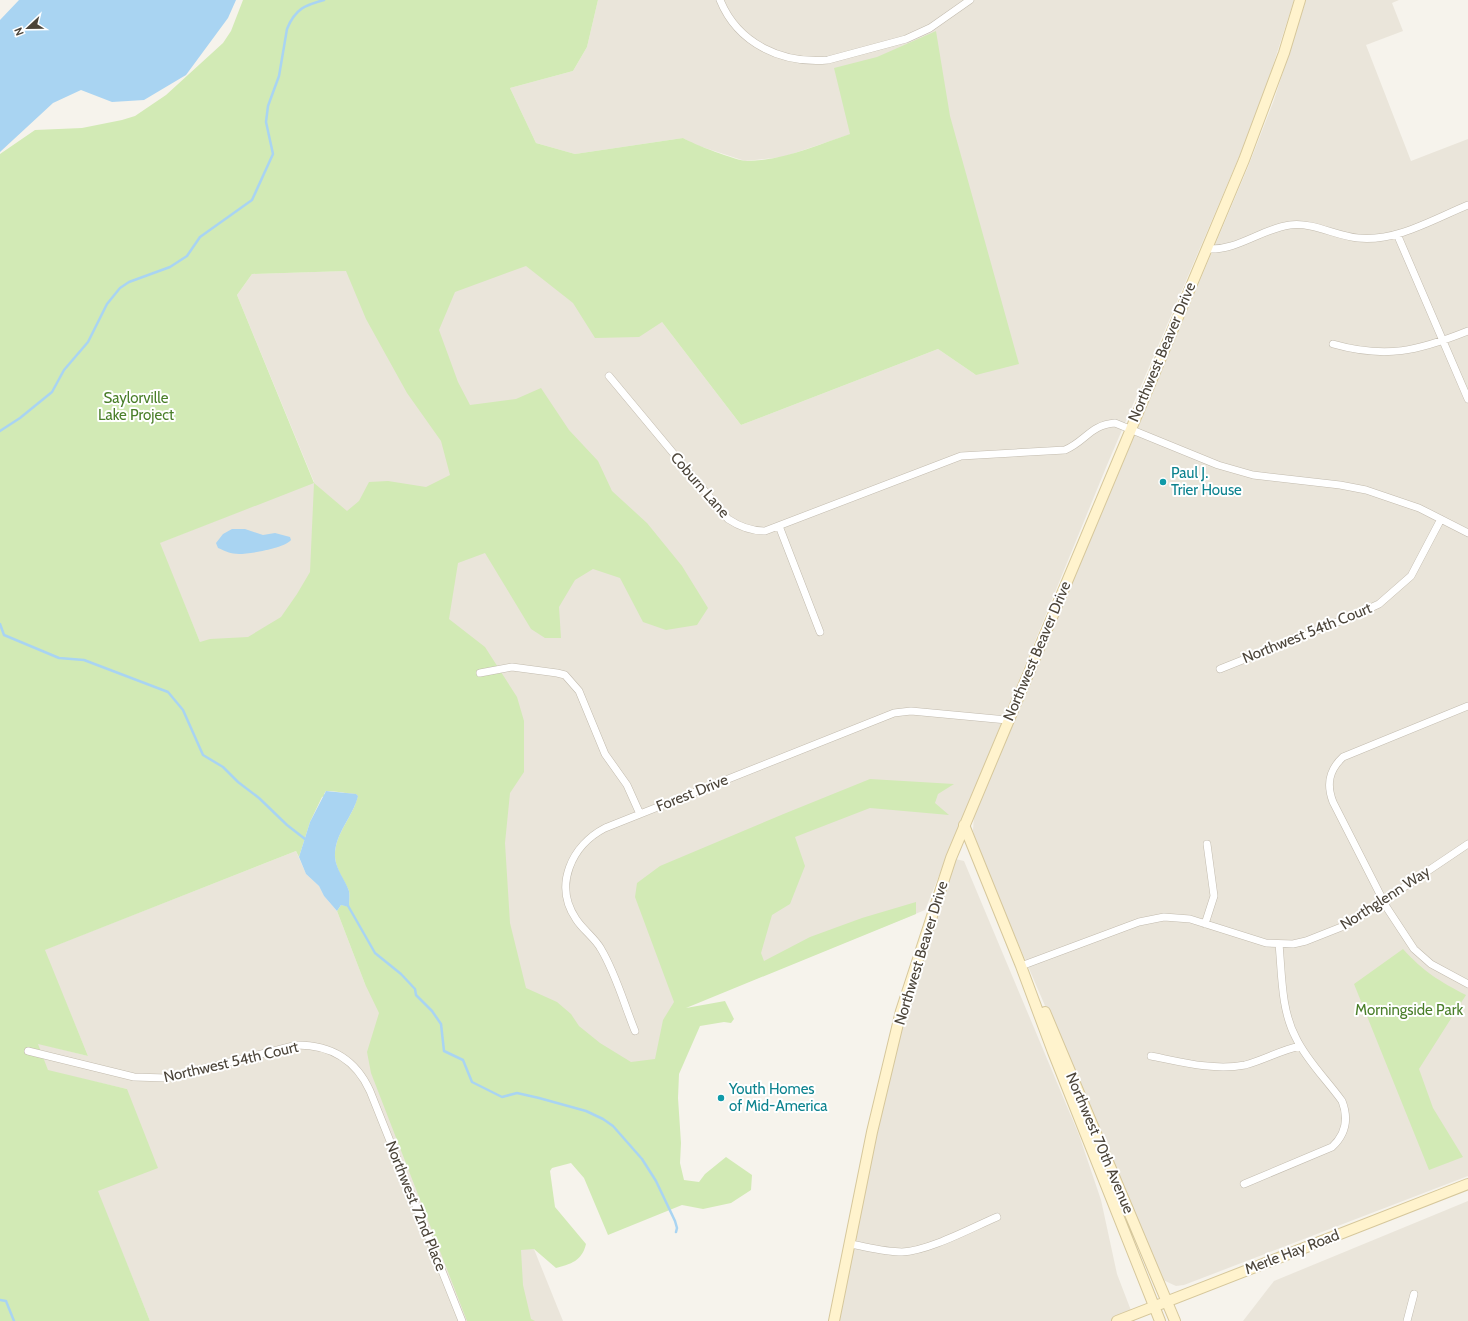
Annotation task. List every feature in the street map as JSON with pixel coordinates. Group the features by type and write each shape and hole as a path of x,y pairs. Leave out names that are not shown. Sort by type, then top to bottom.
{"main road":[{"name":"Northwest Beaver Drive","path":"834,1321 872,1132 901,1011 941,886 1007,720 1244,160 1284,53 1300,0"},
{"name":"Northwest 70th Avenue","path":"964,825 1160,1321"},
{"name":"Northwest 70th Avenue","path":"1021,966 1034,987 1175,1321"},
{"name":"Merle Hay Road","path":"1117,1321 1468,1184"}],"street":[{"path":"720,0 730,21 739,32 750,40 777,54 790,58 815,61 828,60 906,39 930,28 970,0"},
{"path":"1207,249 1220,250 1280,226 1292,224 1305,225 1357,238 1378,238 1397,234 1468,205"},
{"path":"1397,234 1468,398"},
{"path":"1333,344 1353,350 1386,353 1402,352 1444,341 1468,331"},
{"name":"Coburn Lane","path":"609,376 728,519 737,525 757,531 765,531 779,526 961,456 975,454 1056,452 1072,447 1092,430 1103,424 1115,423 1231,469 1272,478 1340,485 1366,490 1401,500 1441,519"},
{"path":"1441,519 1468,533"},
{"name":"Northwest 54th Court","path":"1220,668 1354,616 1379,604 1411,576 1441,519"},
{"path":"779,526 820,632"},
{"path":"480,673 512,667 565,675 579,691 606,754 627,785 640,814"},
{"path":"1468,706 1351,752 1343,757 1332,770 1329,785 1331,798 1383,901 1404,935 1421,956 1444,972 1468,984"},
{"name":"Forest Drive","path":"635,1031 606,958 594,939 575,918 568,900 566,889 569,867 576,853 587,840 605,828 894,713 911,711 1007,720"},
{"path":"1206,924 1214,896 1207,844"},
{"name":"Northglenn Way","path":"1021,966 1152,918 1177,917 1206,924 1254,940 1279,944 1306,941 1355,920 1468,844"},
{"path":"1244,1184 1324,1152 1335,1144 1343,1134 1346,1118 1342,1101 1300,1046 1287,1016 1279,944"},
{"name":"Northwest 54th Court","path":"28,1051 134,1077 166,1078 282,1048 297,1045 311,1045 326,1048 346,1058 357,1068 370,1091"},
{"path":"1151,1056 1202,1065 1226,1067 1260,1061 1300,1046"},
{"name":"Northwest 72nd Place","path":"370,1091 462,1321"},
{"path":"850,1244 908,1252 922,1248 997,1217"},
{"path":"1407,1321 1414,1294"}],"shaded area":[{"path":"598,0 1294,0 1257,115 1107,465 925,910 684,1008 650,1125 356,805 200,642 159,543 314,482 237,295 252,274 526,265 662,322 741,425 938,349 976,375 851,134 783,157 745,161 693,144 683,138 575,154 536,143 510,88 573,71 587,47"},
{"path":"1306,0 1399,0 1392,3 1403,31 1366,45 1411,161 1468,139 1468,1176 1184,1285 1176,1286 1163,1280 984,864 973,831 974,815 1248,167 1274,100"},
{"path":"296,851 306,874 319,886 324,896 337,911 365,984 475,1103 563,1321 150,1321 97,1191 127,1089 48,1071 37,1043 88,1056 44,950"},
{"path":"951,858 964,861 1079,1135 1101,1200 1117,1274 1135,1321 834,1321 901,1011"},
{"path":"1468,1201 1468,1321 1243,1321 1274,1281"}],"green space":[{"name":"Saylorville Lake Project","path":"243,0 598,0 587,47 573,71 510,88 536,143 575,154 683,138 715,152 747,161 786,155 850,134 834,68 877,57 936,31 950,116 1019,364 976,375 938,349 741,425 662,322 639,337 595,338 573,303 526,266 455,292 439,330 458,382 470,405 516,399 541,388 569,430 598,461 612,491 647,523 682,566 708,608 697,625 666,630 643,622 620,578 593,569 575,580 559,607 561,638 545,638 531,629 485,553 458,563 449,619 485,647 517,697 524,721 524,772 510,793 505,843 510,923 526,988 557,1002 571,1014 579,1026 600,1043 631,1062 655,1059 663,1020 674,1002 635,897 637,883 660,866 870,779 954,784 938,794 935,803 949,815 870,808 795,837 805,866 790,904 772,915 761,953 764,961 810,937 862,918 916,902 916,914 686,1008 725,1001 734,1019 731,1023 724,1022 700,1026 679,1074 678,1098 681,1143 680,1163 684,1180 699,1182 705,1174 726,1157 752,1175 751,1190 731,1203 703,1209 682,1205 608,1235 584,1178 571,1163 552,1168 550,1171 555,1207 586,1244 579,1258 566,1265 556,1268 534,1249 521,1250 523,1285 531,1319 535,1321 467,1321 371,1073 367,1052 379,1013 365,984 337,911 341,905 349,906 349,891 337,866 335,849 337,841 356,804 358,796 356,794 326,791 324,794 325,796 322,797 310,822 299,857 296,851 45,950 88,1056 38,1044 48,1070 127,1089 158,1168 98,1191 150,1321 0,1321 0,154 35,130 82,128 135,116 166,95 223,43 231,31","holes":["346,271 366,319 407,393 441,441 450,475 426,487 388,481 369,482 359,501 347,511 314,483 237,295 252,274","314,483 310,572 281,617 248,637 210,639 200,642 160,543"]},
{"name":"Morningside Park","path":"1403,949 1432,975 1466,995 1419,1069 1433,1108 1463,1157 1429,1170 1354,984"}],"water":[{"path":"19,0 236,0 228,18 186,75 144,100 112,102 81,90 53,103 0,152 0,20"},
{"path":"232,529 245,529 263,535 275,533 290,537 291,540 282,546 244,554 228,552 218,548 216,543 223,534"},
{"path":"326,791 356,794 358,796 356,804 337,841 335,849 337,866 349,891 349,907 341,905 337,911 324,896 319,886 306,874 299,857 310,822"}],"waterway":[{"path":"0,431 20,418 52,392 64,370 88,342 107,304 120,288 129,282 170,267 187,256 200,237 252,200 273,154 266,122 268,106 279,76 287,29 297,12 306,6 324,0"},
{"path":"0,624 4,635 59,658 84,660 168,692 183,710 203,755 223,767 238,782 259,798 287,825 305,839"},
{"path":"347,904 375,953 401,974 415,989 416,995 432,1011 441,1024 444,1051 463,1060 472,1082 502,1097 517,1093 586,1111 603,1119 613,1126 642,1159 656,1181 675,1221 677,1228 676,1232"},
{"path":"0,1300 6,1301 14,1321"}],"place":[{"name":"Paul J. Trier House","path":"1163,482"},
{"name":"Youth Homes of Mid-America","path":"721,1098"}]}
